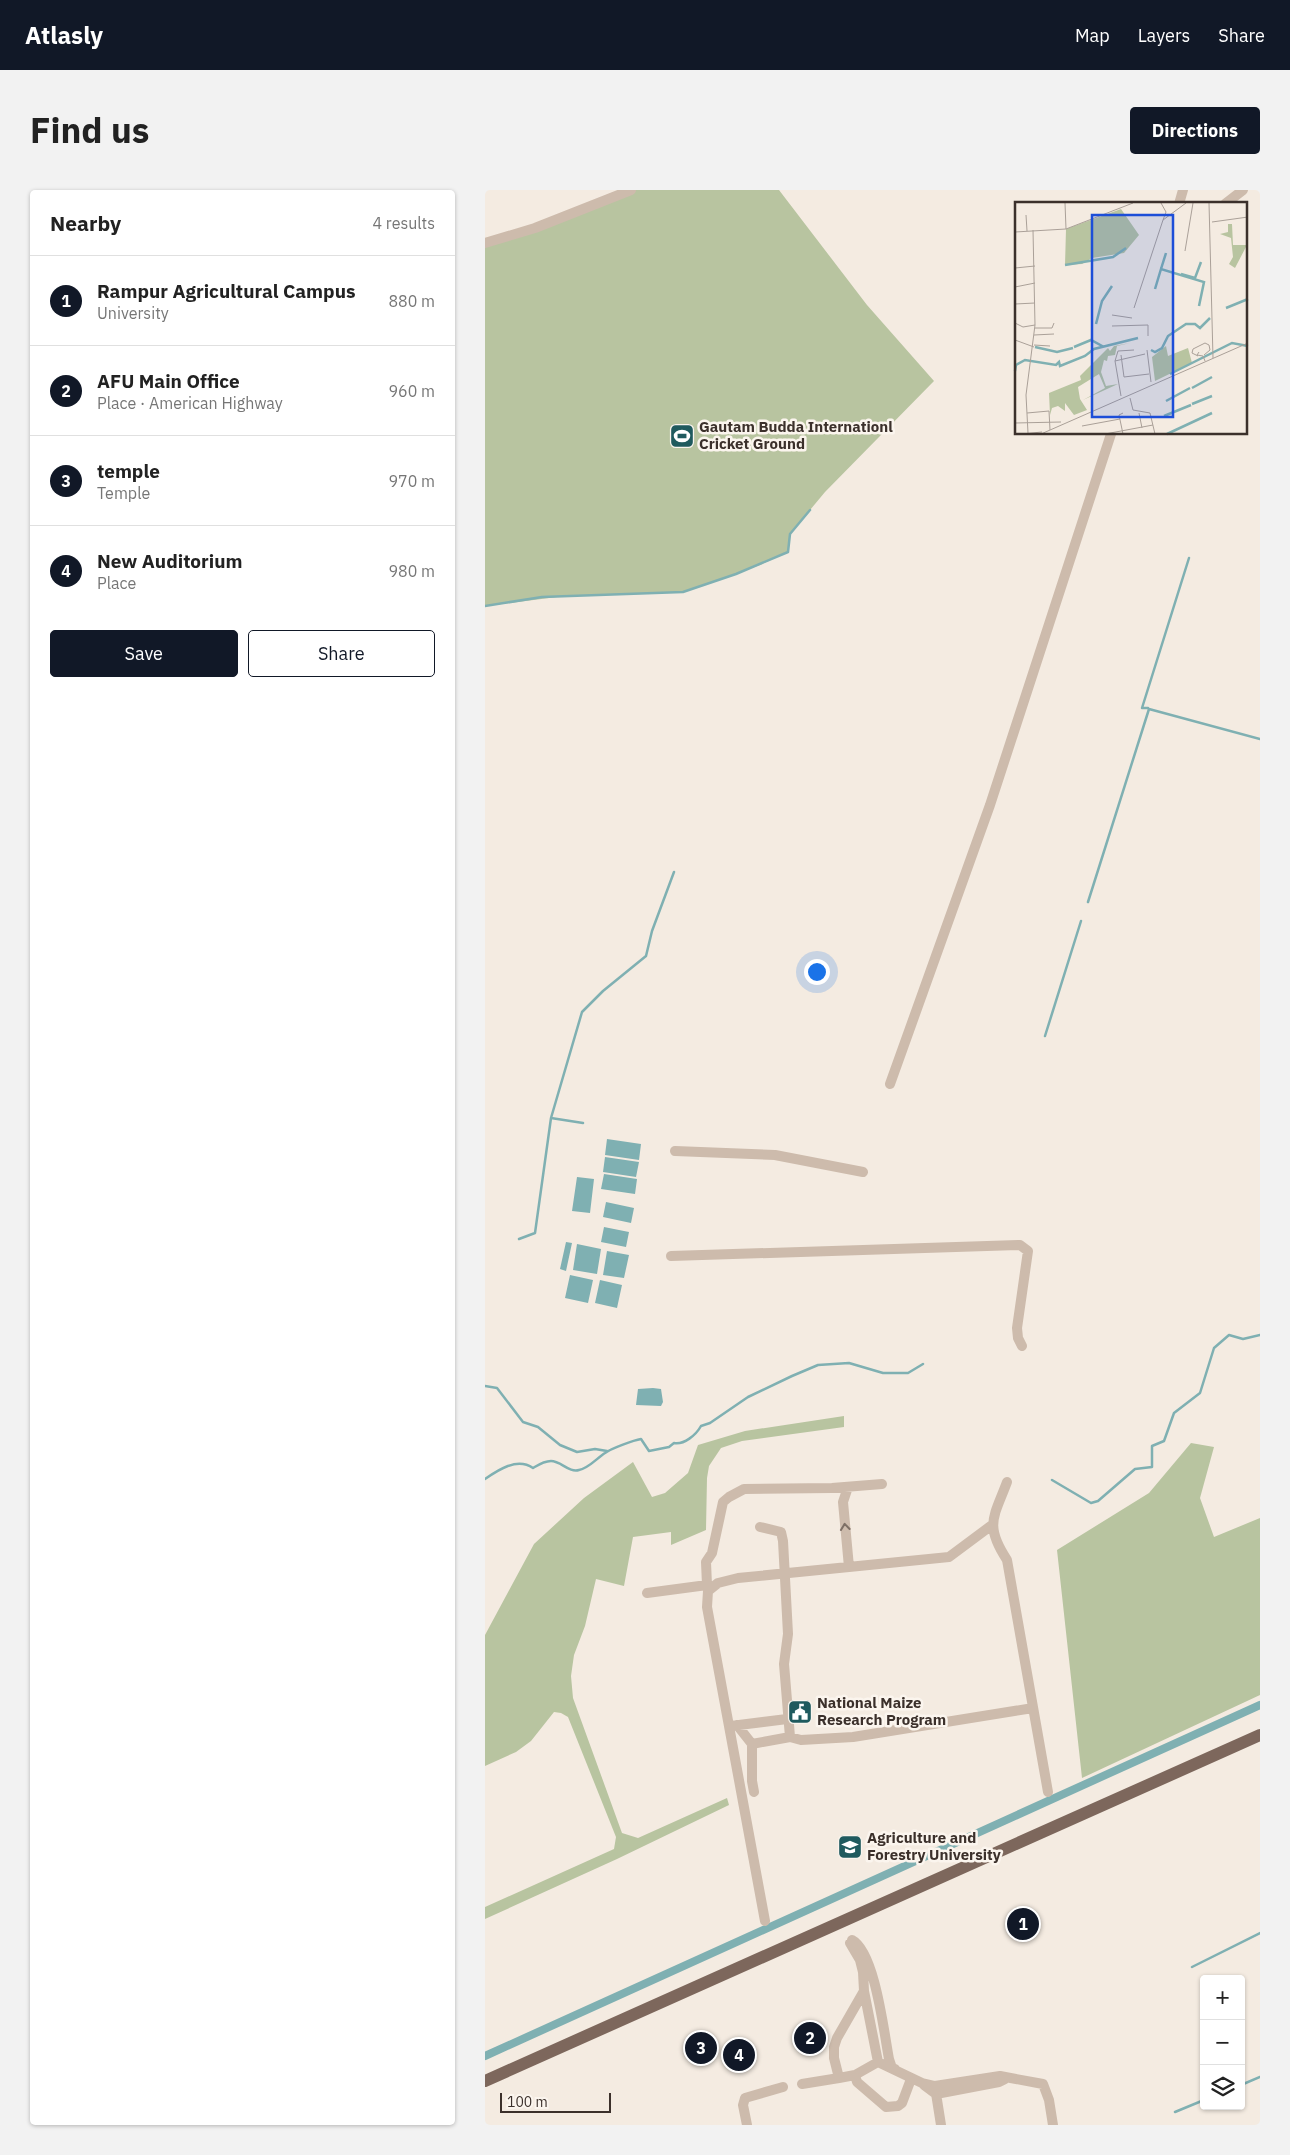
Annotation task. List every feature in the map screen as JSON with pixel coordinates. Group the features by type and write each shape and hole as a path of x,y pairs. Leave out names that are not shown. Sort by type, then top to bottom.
{"main road":[{"path":"485,2082 1260,1735"}],"street":[{"path":"485,243 535,228 631,190"},
{"path":"1228,202 1243,190"},
{"path":"889,1084 990,805 1111,435"},
{"path":"675,1151 775,1155 863,1172"},
{"path":"671,1256 1020,1245 1028,1251 1017,1328 1018,1338 1022,1346"},
{"path":"1007,1482 992,1525 997,1546 1007,1560 1048,1792"},
{"path":"765,1921 733,1725 707,1607 706,1562 712,1553 723,1502 744,1489 848,1487 882,1484"},
{"path":"848,1487 843,1502 849,1567"},
{"path":"647,1593 707,1588 726,1580 949,1557 992,1525"},
{"path":"760,1527 781,1532 788,1634 783,1664 790,1737"},
{"path":"752,1744 790,1737 801,1740 853,1737 1033,1708"},
{"path":"733,1725 787,1719"},
{"path":"733,1725 752,1744 752,1781 754,1792"},
{"path":"878,2062 864,1991 863,1972 860,1960 851,1942 859,1944 869,1964 892,2068 907,2076"},
{"path":"839,2078 834,2058 834,2047 864,1991"},
{"path":"878,2062 935,2090 989,2077 1043,2084 1049,2100 1053,2125"},
{"path":"802,2084 855,2075 878,2062"},
{"path":"855,2075 857,2082 886,2107 891,2108 902,2103 907,2076"},
{"path":"747,2125 743,2105 745,2098 783,2087"},
{"path":"935,2090 941,2125"}],"green space":[{"name":"Gautam Budda Internationl Cricket Ground","path":"628,190 779,190 867,305 934,381 825,492 790,534 788,552 760,565 683,592 565,596 485,606 485,243"},
{"path":"844,1416 844,1427 742,1441 721,1448 709,1466 706,1530 671,1545 671,1532 633,1537 624,1586 596,1579 585,1626 574,1655 571,1676 573,1698 622,1833 638,1838 727,1798 729,1805 617,1859 485,1919 485,1907 614,1849 616,1837 568,1717 561,1713 554,1712 531,1741 516,1752 485,1766 485,1635 534,1544 584,1498 633,1462 652,1497 665,1493 688,1473 698,1445 745,1431"},
{"path":"1191,1443 1214,1447 1200,1498 1214,1537 1260,1518 1260,1695 1082,1778 1057,1550 1149,1493"}],"water":[{"path":"607,1139 641,1144 639,1160 605,1155"},
{"path":"605,1157 639,1162 636,1177 603,1172"},
{"path":"604,1174 637,1179 635,1194 601,1189"},
{"path":"577,1177 594,1179 590,1213 572,1211"},
{"path":"606,1202 634,1208 631,1223 603,1217"},
{"path":"604,1227 629,1232 626,1247 601,1242"},
{"path":"566,1242 572,1243 566,1271 560,1269"},
{"path":"577,1244 601,1249 597,1274 573,1270"},
{"path":"607,1251 629,1255 624,1278 603,1275"},
{"path":"570,1275 593,1280 588,1303 565,1298"},
{"path":"600,1280 622,1285 617,1308 595,1303"},
{"path":"638,1389 661,1389 663,1402 661,1406 636,1405"}],"waterway":[{"path":"485,606 542,597 683,592 736,574 788,552 790,534 810,510"},
{"path":"1148,708 1142,708 1189,558"},
{"path":"1088,902 1149,709 1260,739"},
{"path":"519,1239 535,1233 551,1118 582,1012 603,991 646,956 652,931 674,872"},
{"path":"1045,1036 1081,921"},
{"path":"551,1118 583,1123"},
{"path":"1052,1480 1091,1503 1098,1501 1135,1469 1152,1467 1152,1446 1164,1441 1174,1413 1200,1393 1214,1348 1229,1335 1243,1339 1260,1335"},
{"path":"485,1479 514,1464 527,1465 533,1468 544,1462 551,1461 572,1470 583,1469 608,1451 641,1439 649,1451 669,1447 674,1443 689,1439 701,1426 710,1423 748,1397 818,1365 849,1363 883,1373 908,1373 923,1364"},
{"path":"485,1386 497,1388 523,1422 538,1427 560,1445 577,1452 595,1449 607,1451"},
{"path":"485,2056 1260,1705"},
{"path":"1192,1967 1260,1933"},
{"path":"1245,2083 1260,2077"},
{"path":"1175,2112 1200,2102"}],"place":[{"name":"Gautam Budda Internationl Cricket Ground","path":"682,436"},
{"name":"National Maize Research Program","path":"800,1712"},
{"name":"Agriculture and Forestry University","path":"850,1847"},
{"name":"Rampur Agricultural Campus","path":"1023,1924"},
{"name":"AFU Main Office","path":"810,2038"},
{"name":"temple","path":"701,2048"},
{"name":"New Auditorium","path":"739,2055"}]}
